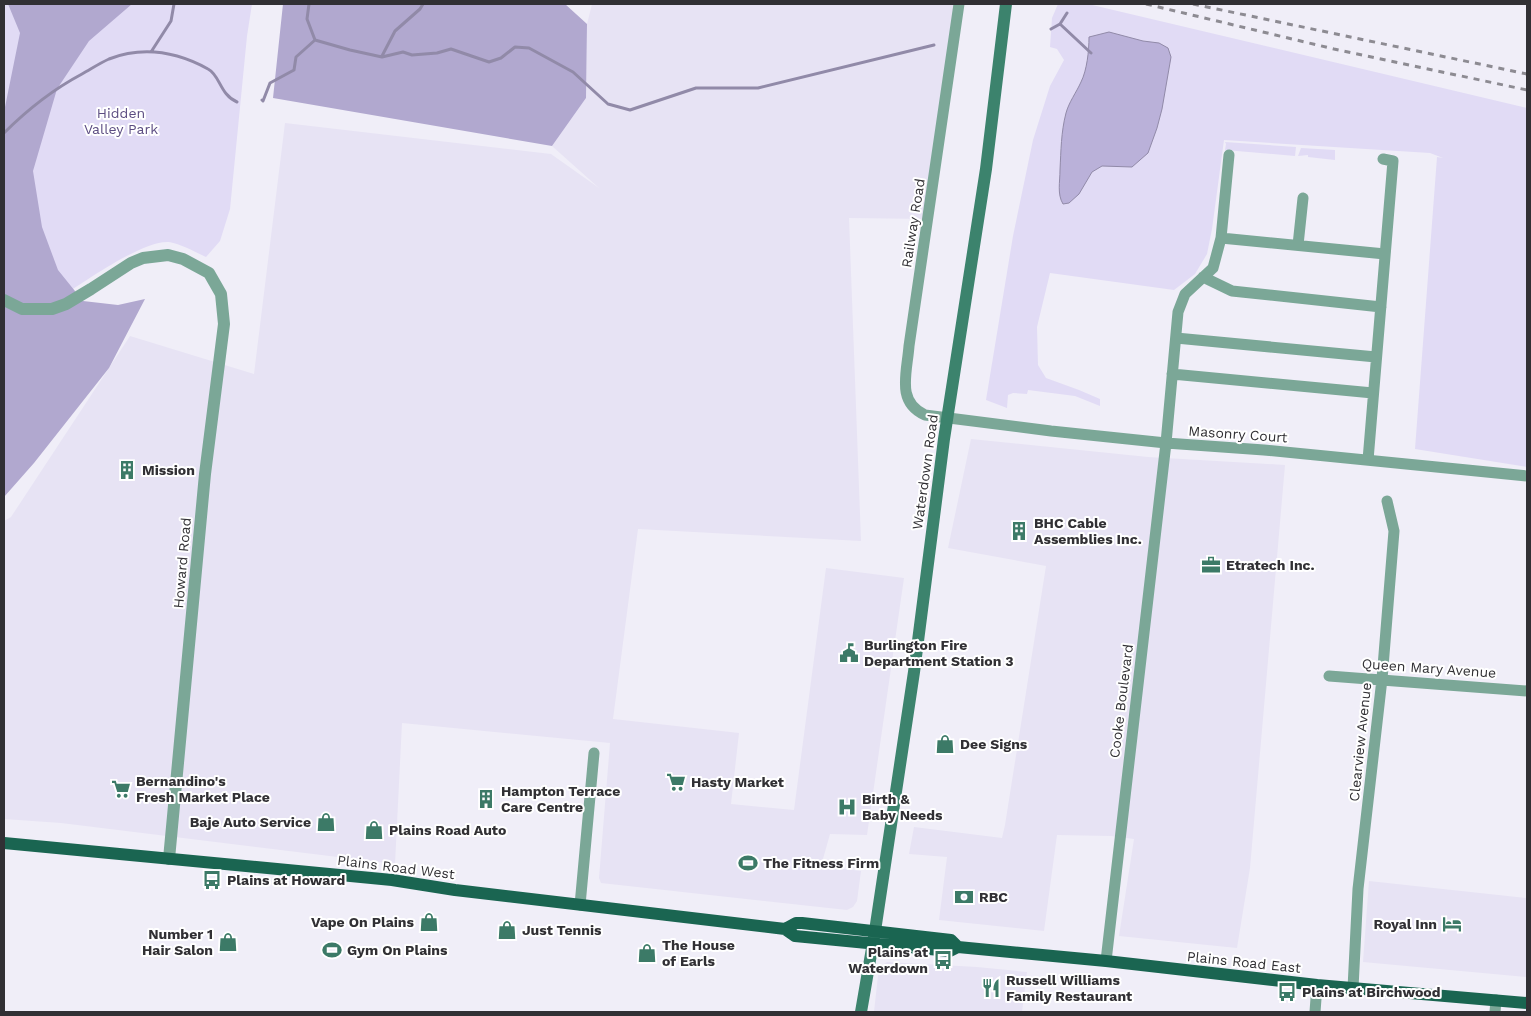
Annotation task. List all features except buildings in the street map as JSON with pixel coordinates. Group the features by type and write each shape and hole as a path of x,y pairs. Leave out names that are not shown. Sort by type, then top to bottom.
{"main road":[{"name":"Waterdown Road","path":"861,1012 914,672 948,418 986,169 1006,4"},
{"name":"Plains Road West","path":"4,843 392,880 455,890 785,929 795,936 872,945"},
{"name":"Plains Road West","path":"785,929 796,923 875,931"},
{"name":"Plains Road East","path":"875,931 951,940 958,947"},
{"name":"Plains Road East","path":"872,945 950,952 958,947 1106,961 1353,988 1495,1006 1527,1003"}],"street":[{"name":"Railway Road","path":"948,418 925,415 916,411 909,402 905,391 909,346 960,4"},
{"name":"Cooke Boulevard","path":"1106,961 1166,444 1178,312 1186,294 1213,268 1221,238 1229,155"},
{"path":"1368,460 1393,161 1383,158"},
{"path":"1298,245 1303,198"},
{"path":"1221,238 1385,254"},
{"name":"Howard Road","path":"4,300 22,309 52,309 66,304 92,289 131,263 155,255 168,255 183,259 208,273 221,294 224,324 205,474 170,859"},
{"path":"1203,277 1232,291 1381,307"},
{"path":"1176,338 1376,358"},
{"path":"1172,374 1373,393"},
{"name":"Masonry Court","path":"948,418 1166,444 1264,450 1527,476"},
{"name":"Clearview Avenue","path":"1353,988 1358,889 1382,679 1394,531 1387,501"},
{"name":"Queen Mary Avenue","path":"1329,676 1527,691"},
{"path":"580,905 594,754"},
{"path":"1315,1012 1317,985"}],"shaded area":[{"path":"8,4 132,4 89,41 57,89 33,171 42,227 58,270 83,301 118,305 145,299 109,368 34,463 4,497 4,112 20,33"},
{"path":"283,4 565,4 587,24 586,98 552,146 273,98"},
{"path":"592,4 958,4 927,219 849,218 861,541 638,529 613,719 739,733 731,804 794,810 826,568 904,578 867,835 830,834 821,866 861,871 857,901 853,907 847,910 601,883 599,878 610,743 402,723 395,864 61,823 4,819 4,521 11,517 130,336 254,374 285,123 551,154 599,188 552,146 586,98 587,24"},
{"path":"1109,32 1159,43 1168,48 1171,57 1157,128 1148,153 1132,167 1102,166 1092,172 1079,194 1069,203 1063,204 1059,192 1059,183 1062,134 1066,113 1085,72 1089,37"},
{"path":"971,439 1148,457 1285,465 1250,868 1237,948 1119,936 1134,839 1111,836 1057,835 1044,931 939,920 947,857 909,854 914,827 1002,838 1046,566 948,548"},
{"path":"1369,881 1527,898 1527,977 1363,962"},
{"path":"887,962 1027,972 1022,1012 874,1012 879,967"}],"green space":[{"name":"Hidden Valley Park","path":"4,4 252,4 247,36 230,209 220,241 206,257 174,243 158,243 130,254 62,296 4,287"},
{"path":"1058,4 1088,4 1527,108 1527,467 1415,449 1437,157 1443,158 1430,153 1224,140 1207,254 1195,274 1174,290 1050,273 1037,327 1038,365 1046,378 1100,399 1100,406 1075,396 1028,390 1027,394 1013,393 1008,395 1007,408 986,400 1013,236 1033,140 1050,86 1064,60 1057,49 1050,47 1052,18"},
{"path":"1225,142 1296,147 1295,156 1225,150"},
{"path":"1301,148 1335,150 1335,160 1308,157 1308,155 1298,156"}],"waterway":[{"path":"151,52 171,21 174,4"},
{"path":"309,4 307,19 315,40"},
{"path":"382,56 395,31 420,9 423,4"},
{"path":"1051,29 1060,24 1067,13"},
{"path":"1060,24 1091,53"},
{"path":"315,40 382,57 403,52 412,55 437,53 451,49 489,62 501,58 515,47 529,48 573,72 608,104 630,110 696,88 758,88 934,45"},
{"path":"262,100 270,83 294,70 296,57 315,40"},
{"path":"4,133 50,93 109,59 134,53 160,53 184,58 196,63 212,72 227,95 237,102"}],"railway":[{"path":"1146,4 1334,49 1527,90"},
{"path":"1193,4 1527,74"}],"place":[{"name":"Mission","path":"127,470"},
{"name":"BHC Cable Assemblies Inc.","path":"1019,531"},
{"name":"Etratech Inc.","path":"1211,565"},
{"name":"Burlington Fire Department Station 3","path":"849,653"},
{"name":"Dee Signs","path":"945,744"},
{"name":"Hasty Market","path":"676,782"},
{"name":"Bernandino's Fresh Market Place","path":"121,789"},
{"name":"Hampton Terrace Care Centre","path":"486,799"},
{"name":"Birth & Baby Needs","path":"847,807"},
{"name":"Baje Auto Service","path":"326,822"},
{"name":"Plains Road Auto","path":"374,830"},
{"name":"The Fitness Firm","path":"748,863"},
{"name":"Plains at Howard","path":"212,880"},
{"name":"RBC","path":"964,897"},
{"name":"Vape On Plains","path":"429,922"},
{"name":"Royal Inn","path":"1452,924"},
{"name":"Just Tennis","path":"507,930"},
{"name":"Number 1 Hair Salon","path":"228,942"},
{"name":"Gym On Plains","path":"332,950"},
{"name":"The House of Earls","path":"647,953"},
{"name":"Plains at Waterdown","path":"943,960"},
{"name":"Russell Williams Family Restaurant","path":"991,988"},
{"name":"Plains at Birchwood","path":"1287,992"}]}
